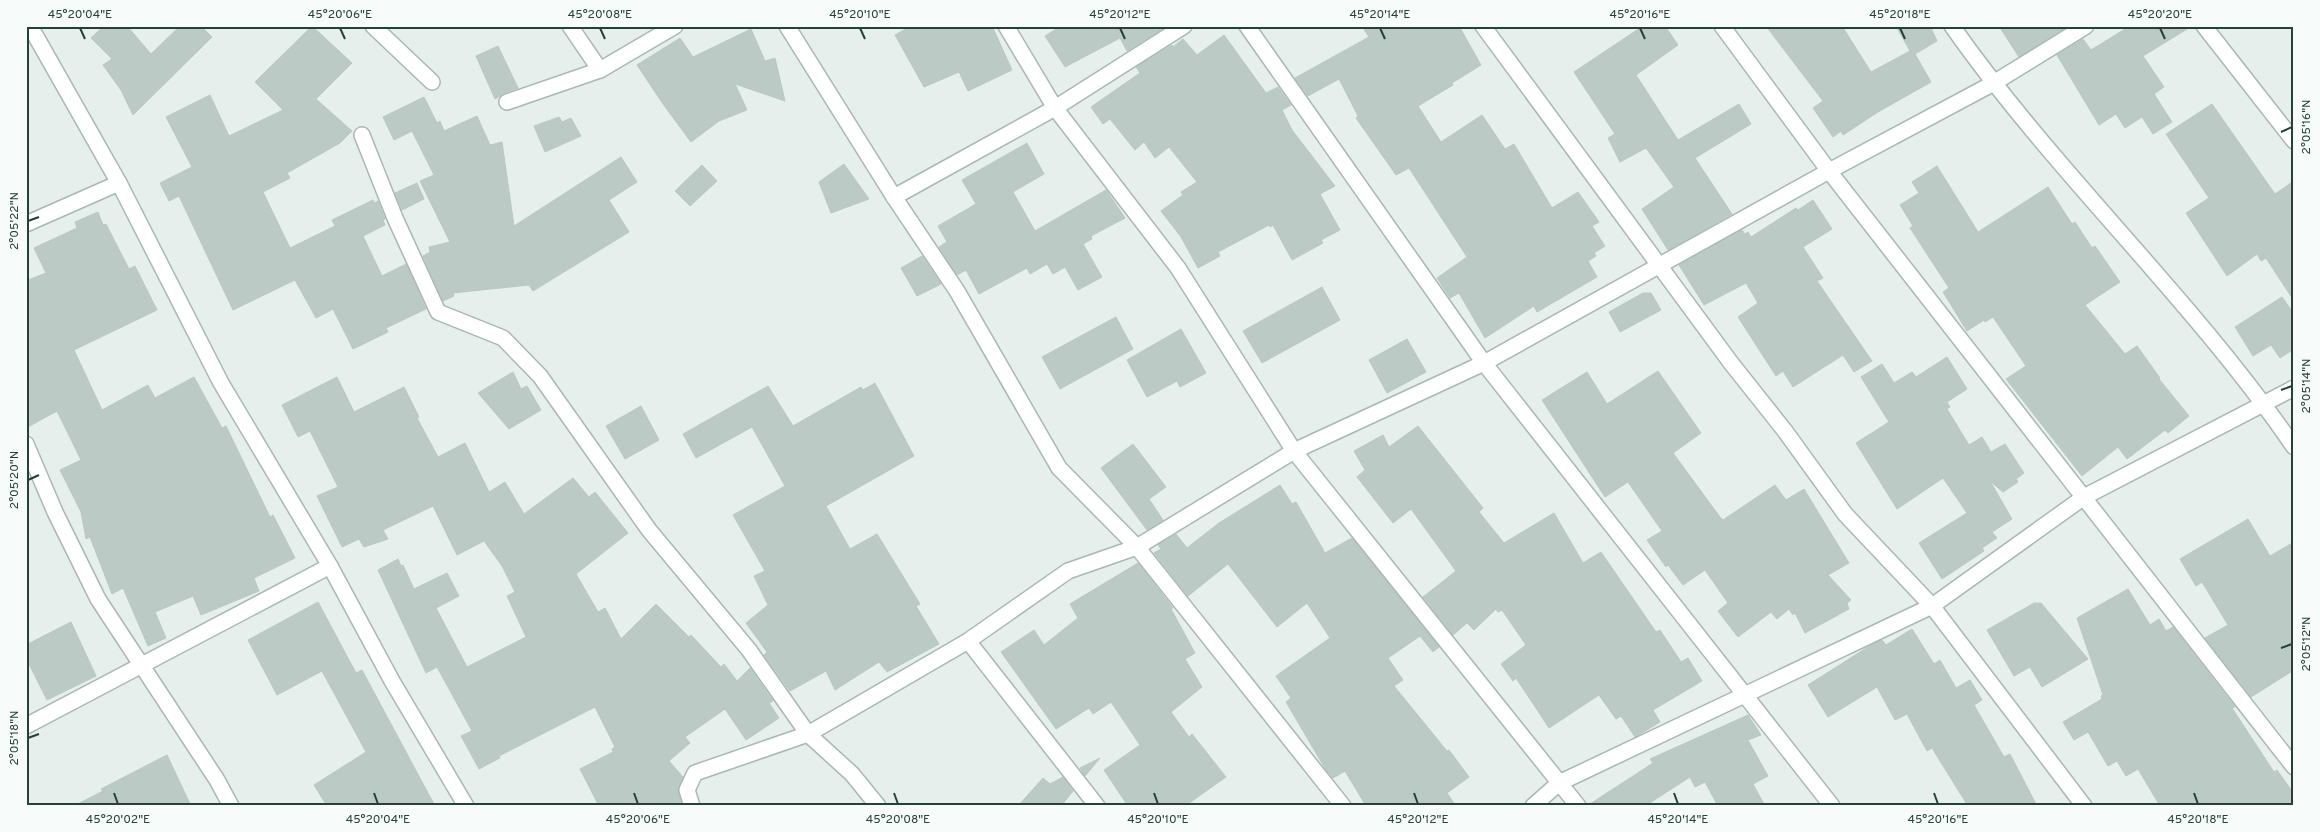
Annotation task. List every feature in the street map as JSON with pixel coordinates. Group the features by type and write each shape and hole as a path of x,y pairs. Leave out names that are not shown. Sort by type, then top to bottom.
{"street":[{"path":"30,26 119,183 221,383 330,566 397,689 466,806"},
{"path":"372,26 432,82"},
{"path":"570,26 600,70"},
{"path":"507,102 600,70 675,26"},
{"path":"786,26 894,197 957,291 1059,468 1137,547 1343,806"},
{"path":"1006,26 1055,108 1178,268 1294,451 1578,806"},
{"path":"894,197 1055,108 1184,26"},
{"path":"1247,26 1484,363 1832,806"},
{"path":"1482,26 1845,514 1932,606 2084,806"},
{"path":"1722,26 1829,170 2294,767"},
{"path":"1952,26 1992,84 2144,258 2264,403 2294,447"},
{"path":"692,806 687,790 695,773 808,734 968,641 1068,571 1137,547 1294,451 1484,363 1829,170 1992,84 2086,26"},
{"path":"2204,26 2294,141"},
{"path":"362,135 395,218 438,312 503,338 540,376 649,530 749,650 808,734 852,774 878,806"},
{"path":"26,224 119,183"},
{"path":"1533,806 1559,783 1932,606 2084,497 2294,388"},
{"path":"26,444 55,512 98,599 217,780 231,806"},
{"path":"26,726 330,566"},
{"path":"968,641 1097,806"}],"building":[{"path":"104,26 127,26 151,54 180,26 201,26 212,37 133,115 121,90 103,65 112,59 91,38"},
{"path":"312,26 352,63 316,99 352,131 340,143 287,173 290,178 263,192 290,248 335,226 332,220 373,200 374,203 378,201 385,219 383,220 385,225 363,236 382,276 406,264 426,309 386,328 388,332 353,349 333,309 316,318 295,280 233,310 179,196 169,201 160,183 192,167 166,117 210,95 229,136 283,110 255,82"},
{"path":"911,26 992,26 1012,70 968,91 959,72 924,87 895,35"},
{"path":"1061,26 1160,26 1162,29 1127,51 1120,38 1065,67 1045,36"},
{"path":"1362,26 1459,26 1481,65 1418,106 1441,142 1482,115 1505,149 1514,144 1552,208 1578,192 1599,222 1592,226 1605,246 1594,253 1596,256 1588,261 1597,277 1537,312 1534,306 1485,338 1459,293 1450,298 1437,278 1467,257 1409,168 1396,175 1356,118 1358,116 1339,79 1308,96 1295,78 1369,37"},
{"path":"1643,26 1665,26 1678,45 1636,75 1678,140 1739,104 1751,124 1695,158 1732,214 1668,250 1642,209 1674,187 1646,148 1620,162 1608,138 1615,134 1574,72"},
{"path":"1766,26 1842,26 1871,72 1910,51 1896,26 1930,26 1937,41 1915,54 1931,82 1878,112 1843,135 1841,131 1833,137 1813,108 1823,101"},
{"path":"1999,26 2068,26 2019,57"},
{"path":"2130,26 2192,26 2143,56 2164,87 2154,94 2172,122 2153,134 2142,117 2125,128 2116,114 2099,125 2057,55 2083,39 2091,50"},
{"path":"751,29 765,61 775,58 785,101 735,84 747,110 719,121 691,142 637,65 680,38 693,57"},
{"path":"1224,35 1266,93 1278,87 1291,105 1282,110 1292,130 1335,186 1320,194 1340,230 1321,240 1323,243 1292,260 1273,225 1270,227 1269,225 1218,252 1220,256 1198,268 1181,237 1161,211 1183,195 1181,192 1197,182 1169,147 1155,158 1144,142 1135,150 1110,119 1103,124 1091,107 1140,73 1136,67 1172,45 1173,47 1183,39 1197,55"},
{"path":"498,46 518,88 504,93 495,99 476,56"},
{"path":"424,97 437,123 440,121 444,131 477,116 490,145 502,142 514,226 621,157 637,182 609,200 629,232 533,291 529,285 453,293 454,296 443,301 423,256 430,252 429,247 450,242 420,181 434,175 412,131 394,140 383,117"},
{"path":"2212,104 2275,194 2294,181 2294,301 2266,258 2261,261 2257,254 2227,276 2186,213 2209,198 2166,134"},
{"path":"559,117 562,122 571,118 581,136 545,152 534,126"},
{"path":"1027,143 1044,174 1013,192 1035,231 1106,190 1125,218 1091,236 1092,239 1083,244 1102,277 1078,290 1065,267 1053,274 1047,264 1030,274 1027,268 979,294 966,270 957,275 939,247 947,242 938,226 976,204 962,180"},
{"path":"844,164 869,199 831,213 819,182"},
{"path":"702,165 717,181 690,206 675,191"},
{"path":"1937,166 1978,232 2048,187 2072,224 2075,222 2092,248 2095,246 2120,282 2085,305 2125,354 2137,346 2159,379 2189,416 2168,433 2165,430 2127,459 2118,447 2082,476 2006,379 2026,366 1993,317 1985,322 1984,320 1967,331 1943,292 1949,288 1910,228 1913,226 1900,205 1919,193 1912,182"},
{"path":"417,183 424,199 402,210 395,193"},
{"path":"1813,200 1832,229 1803,247 1823,278 1817,281 1872,361 1854,372 1843,355 1793,387 1783,371 1776,376 1738,317 1758,303 1746,283 1704,305 1679,265 1742,230 1745,234 1748,232 1751,237 1796,208 1798,210"},
{"path":"98,212 103,225 106,224 129,269 135,266 157,310 74,350 102,410 148,385 155,398 194,377 222,428 226,426 270,517 273,515 295,558 254,578 259,591 201,615 193,596 155,612 166,638 148,646 123,588 112,594 90,537 86,539 81,512 60,470 81,460 57,411 26,428 26,281 46,273 34,248 77,228 75,222"},
{"path":"922,256 941,284 917,296 901,268"},
{"path":"1322,287 1340,320 1262,363 1243,331"},
{"path":"1643,293 1651,293 1661,310 1620,332 1609,312"},
{"path":"2282,297 2294,314 2294,349 2280,358 2271,345 2253,356 2235,327"},
{"path":"1116,317 1133,349 1060,389 1042,357"},
{"path":"1181,329 1206,373 1180,387 1177,381 1147,397 1127,360"},
{"path":"1407,339 1426,372 1387,393 1369,360"},
{"path":"1947,357 1967,389 1947,402 1950,407 1947,409 1969,445 1982,437 1991,452 2005,444 2024,473 2016,479 2018,482 2003,492 1990,481 2012,519 1992,532 1997,538 1982,548 1984,551 1942,579 1919,543 1967,513 1943,478 1897,509 1856,443 1889,422 1861,377 1882,364 1894,383 1912,372 1916,377"},
{"path":"1658,371 1701,433 1673,453 1720,517 1723,520 1775,485 1786,500 1804,489 1849,563 1828,575 1851,600 1847,603 1849,609 1805,633 1795,613 1793,615 1789,609 1777,619 1771,612 1738,637 1718,611 1728,603 1705,570 1683,585 1668,565 1666,567 1647,540 1662,531 1628,482 1605,497 1542,400 1587,372 1607,404"},
{"path":"513,372 521,389 527,386 541,410 509,429 478,393"},
{"path":"337,377 354,412 404,387 419,417 417,418 438,457 465,443 489,492 505,482 524,514 573,478 589,497 595,492 628,533 576,574 598,612 605,608 621,639 656,604 689,637 691,635 721,667 724,664 737,681 750,668 773,701 769,703 779,718 746,740 725,709 685,737 690,743 669,761 683,777 678,790 682,806 599,806 580,769 613,752 612,749 615,747 595,707 499,756 500,758 479,769 461,736 472,731 437,667 426,673 378,570 398,559 401,566 403,565 414,589 447,573 459,596 436,608 467,667 526,637 507,596 515,592 502,566 484,541 457,555 433,506 383,530 388,539 364,547 359,539 342,547 317,496 338,487 310,431 298,437 282,405"},
{"path":"875,383 914,456 826,506 850,549 877,534 920,604 916,606 939,644 887,672 879,662 835,690 826,671 790,691 764,655 767,652 746,623 768,605 754,576 765,571 733,515 785,486 752,427 696,458 683,434 768,386 793,426 861,387 863,390"},
{"path":"641,406 659,440 625,459 606,426"},
{"path":"1418,426 1483,508 1479,512 1504,543 1554,513 1583,563 1601,552 1656,632 1660,630 1681,662 1688,658 1702,681 1653,710 1660,722 1635,737 1621,716 1616,719 1599,695 1549,728 1516,678 1513,681 1501,664 1526,645 1502,610 1498,612 1496,609 1474,630 1467,623 1453,635 1423,597 1456,571 1411,509 1393,523 1357,477 1365,470 1354,451 1383,435 1389,447"},
{"path":"1133,444 1166,487 1149,499 1163,520 1147,530 1101,468"},
{"path":"1280,485 1292,504 1296,502 1325,553 1352,538 1439,647 1433,652 1420,636 1388,658 1403,680 1394,686 1447,751 1449,750 1469,777 1447,793 1456,806 1366,806 1345,771 1333,778 1326,770 1286,702 1291,698 1276,676 1330,638 1307,603 1277,627 1228,564 1188,596 1154,553 1161,549 1158,545 1176,534 1187,548 1219,523"},
{"path":"2248,519 2270,556 2294,542 2294,670 2251,697 2205,638 2228,625 2202,582 2196,586 2180,559"},
{"path":"1138,563 1173,608 1171,609 1195,653 1185,659 1202,687 1171,712 1189,737 1192,734 1226,777 1185,806 1128,806 1104,770 1140,745 1111,702 1093,714 1089,708 1056,729 1001,652 1034,630 1044,645 1078,618 1070,604"},
{"path":"2128,589 2150,625 2159,619 2166,631 2173,627 2235,707 2232,708 2274,772 2277,770 2294,794 2294,806 2160,806 2138,769 2126,776 2117,761 2108,766 2088,732 2074,740 2063,722 2102,699 2101,696 2103,695 2077,618"},
{"path":"318,602 356,673 362,670 435,806 327,806 314,785 366,752 322,671 277,695 248,640"},
{"path":"2034,603 2041,603 2088,659 2042,687 2030,667 2014,676 1987,630"},
{"path":"71,622 96,676 47,700 26,658 26,645"},
{"path":"1912,629 1934,664 1940,660 1956,688 1970,680 1982,700 1974,705 2004,757 2010,754 2037,806 1968,806 1932,748 1927,751 1907,714 1895,720 1877,687 1828,717 1808,685 1871,645 1882,640 1886,645"},
{"path":"1748,715 1761,735 1748,740 1768,776 1753,784 1765,806 1718,806 1705,782 1695,787 1690,777 1645,806 1587,806 1653,763 1650,759"},
{"path":"167,755 191,806 74,806 103,791 101,789"},
{"path":"1100,758 1085,776 1080,768"},
{"path":"1063,777 1073,791 1061,806 1018,806 1043,778 1050,784"}]}
